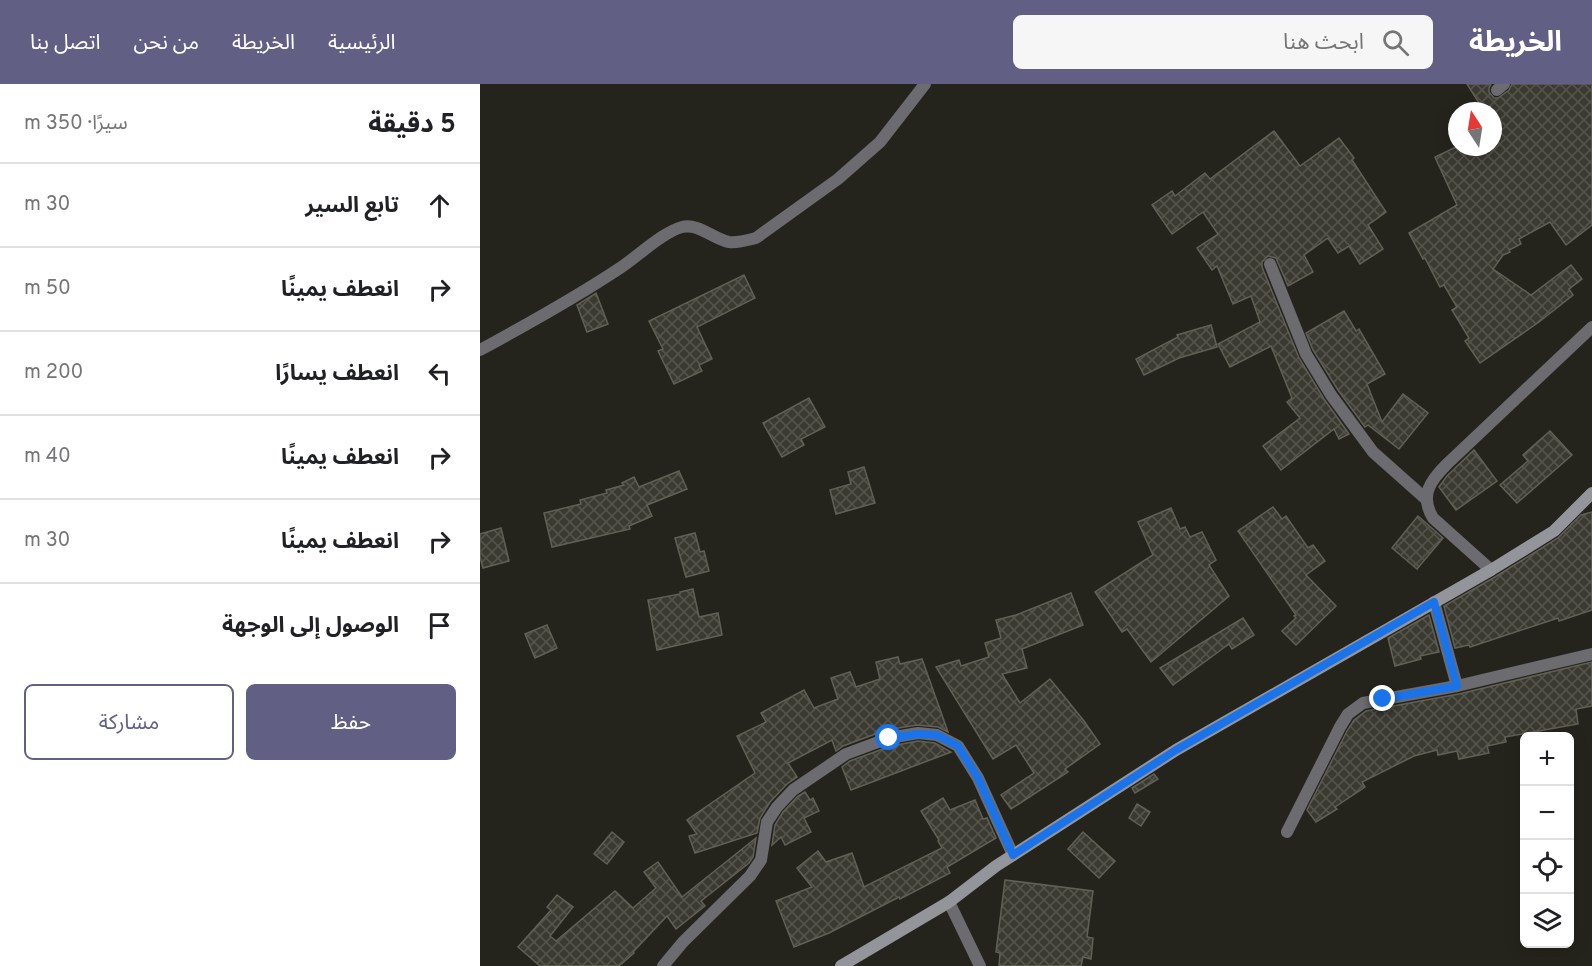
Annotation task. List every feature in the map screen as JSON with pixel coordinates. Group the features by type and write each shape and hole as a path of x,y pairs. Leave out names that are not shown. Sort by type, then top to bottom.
{"main road":[{"path":"841,966 949,902 1013,855 1176,750 1491,570 1554,531 1591,497"}],"street":[{"path":"480,350 556,309 659,240 681,228 688,226 701,229 721,240 731,242 756,238 838,179 880,142 925,84"},
{"path":"1269,264 1306,354 1331,395 1373,452 1427,500"},
{"path":"1491,570 1433,518 1428,510 1428,489 1433,478 1592,327"},
{"path":"1434,602 1457,686"},
{"path":"1287,831 1340,727 1348,714 1363,703 1457,686 1592,654"},
{"path":"663,966 683,942 750,876 761,860 767,822 793,790 846,754 889,738 918,734 937,735 958,746 978,778 1013,855"},
{"path":"949,902 980,966"}],"building":[{"path":"1467,84 1491,84 1489,92 1494,98 1498,98 1509,90 1512,84 1592,84 1592,225 1566,245 1550,222 1519,239 1521,244 1503,255 1493,269 1531,295 1571,265 1582,279 1569,289 1573,295 1480,363 1465,341 1469,338 1452,310 1457,307 1444,285 1440,287 1409,233 1457,205 1435,157 1448,151 1448,156 1502,156 1502,102 1478,102"},
{"path":"1274,131 1300,166 1339,138 1354,158 1352,160 1386,212 1368,225 1383,249 1360,264 1349,246 1338,253 1328,238 1304,255 1313,272 1288,286 1276,258 1268,256 1262,262 1299,358 1349,434 1339,439 1334,429 1281,470 1263,446 1300,418 1287,402 1292,398 1271,346 1230,367 1218,344 1260,322 1251,296 1233,304 1217,266 1212,270 1197,248 1218,234 1203,212 1172,234 1152,205 1172,191 1175,196 1205,173 1210,179"},
{"path":"744,275 755,298 697,327 712,359 699,365 702,371 674,384 658,351 663,349 649,321"},
{"path":"596,293 608,324 587,332 577,305"},
{"path":"1344,311 1356,331 1359,329 1385,374 1367,384 1382,422 1403,394 1428,413 1399,449 1368,425 1365,427 1338,390 1313,350 1306,333"},
{"path":"1211,325 1217,347 1179,358 1144,375 1136,359 1178,337 1177,335"},
{"path":"809,398 825,427 801,439 804,445 782,457 763,423"},
{"path":"1550,431 1572,455 1517,503 1500,485 1528,461 1523,455"},
{"path":"1474,450 1497,481 1456,510 1439,487"},
{"path":"864,467 875,503 836,514 830,490 851,484 848,472"},
{"path":"679,471 687,489 647,505 652,516 629,526 630,529 552,547 544,513 581,504 580,500 607,493 606,490 624,485 622,483 634,477 639,487"},
{"path":"1273,507 1282,519 1286,516 1308,548 1313,545 1325,561 1306,575 1336,606 1296,645 1282,631 1296,618 1294,616 1296,615 1238,531"},
{"path":"1171,508 1180,529 1185,527 1190,537 1202,532 1216,560 1209,565 1229,596 1151,662 1127,629 1122,632 1095,592 1153,555 1138,522"},
{"path":"1592,512 1592,610 1559,621 1558,618 1470,647 1469,645 1455,648 1444,606 1558,538 1581,515"},
{"path":"1418,516 1443,538 1417,569 1392,548"},
{"path":"501,528 509,561 483,568 480,557 480,534"},
{"path":"695,533 700,552 704,551 709,571 686,577 675,538"},
{"path":"693,589 699,617 718,613 722,635 657,650 648,600"},
{"path":"1071,593 1083,625 1022,649 1027,668 1002,674 1020,703 1050,679 1100,744 1065,769 1068,772 1011,809 1001,795 1034,773 1016,745 993,759 936,667 959,660 961,666 989,657 985,643 1001,638 996,620 1016,615"},
{"path":"1429,615 1439,652 1420,656 1421,659 1395,666 1388,638"},
{"path":"1243,618 1254,635 1232,649 1229,644 1173,685 1160,668"},
{"path":"547,625 557,648 535,658 525,634"},
{"path":"898,657 900,664 922,659 948,732 938,727 917,725 886,730 843,746 836,751 832,740 788,763 797,777 770,802 760,818 757,833 695,853 689,836 697,834 687,820 755,773 737,736 766,722 761,713 804,690 814,708 838,699 831,678 850,672 856,687 880,679 876,662"},
{"path":"1592,662 1592,706 1576,709 1578,724 1520,732 1520,734 1505,737 1506,742 1487,746 1489,753 1459,759 1457,751 1438,755 1437,750 1414,756 1362,782 1365,787 1316,822 1307,810 1354,720 1366,711 1459,694"},
{"path":"918,741 935,743 951,752 851,790 842,767 850,761 891,746"},
{"path":"1154,774 1158,779 1135,793 1132,788"},
{"path":"805,792 810,800 813,798 819,811 804,818 811,832 785,845 781,837 772,845 775,825 783,812"},
{"path":"943,798 950,810 975,800 983,819 987,818 996,838 947,867 950,873 829,933 794,947 776,901 812,887 797,868 818,851 826,862 852,853 864,887 942,848 921,811"},
{"path":"1137,804 1150,812 1141,826 1129,818"},
{"path":"612,832 624,842 607,864 594,854"},
{"path":"1083,832 1115,861 1099,878 1068,849"},
{"path":"756,838 753,857 749,863 701,901 705,906 676,929 667,916 634,953 619,966 540,966 518,947 551,910 547,907 557,895 573,907 550,936 556,941 615,891 633,908 656,888 644,872 658,862 682,897"},
{"path":"1005,880 1093,891 1087,937 1093,938 1091,959 1083,957 1081,966 999,966 1000,953 996,952"}],"route":[{"path":"889,738 918,734 937,735 958,746 978,778 1013,855 1176,750 1434,602 1457,686 1383,699"}]}
